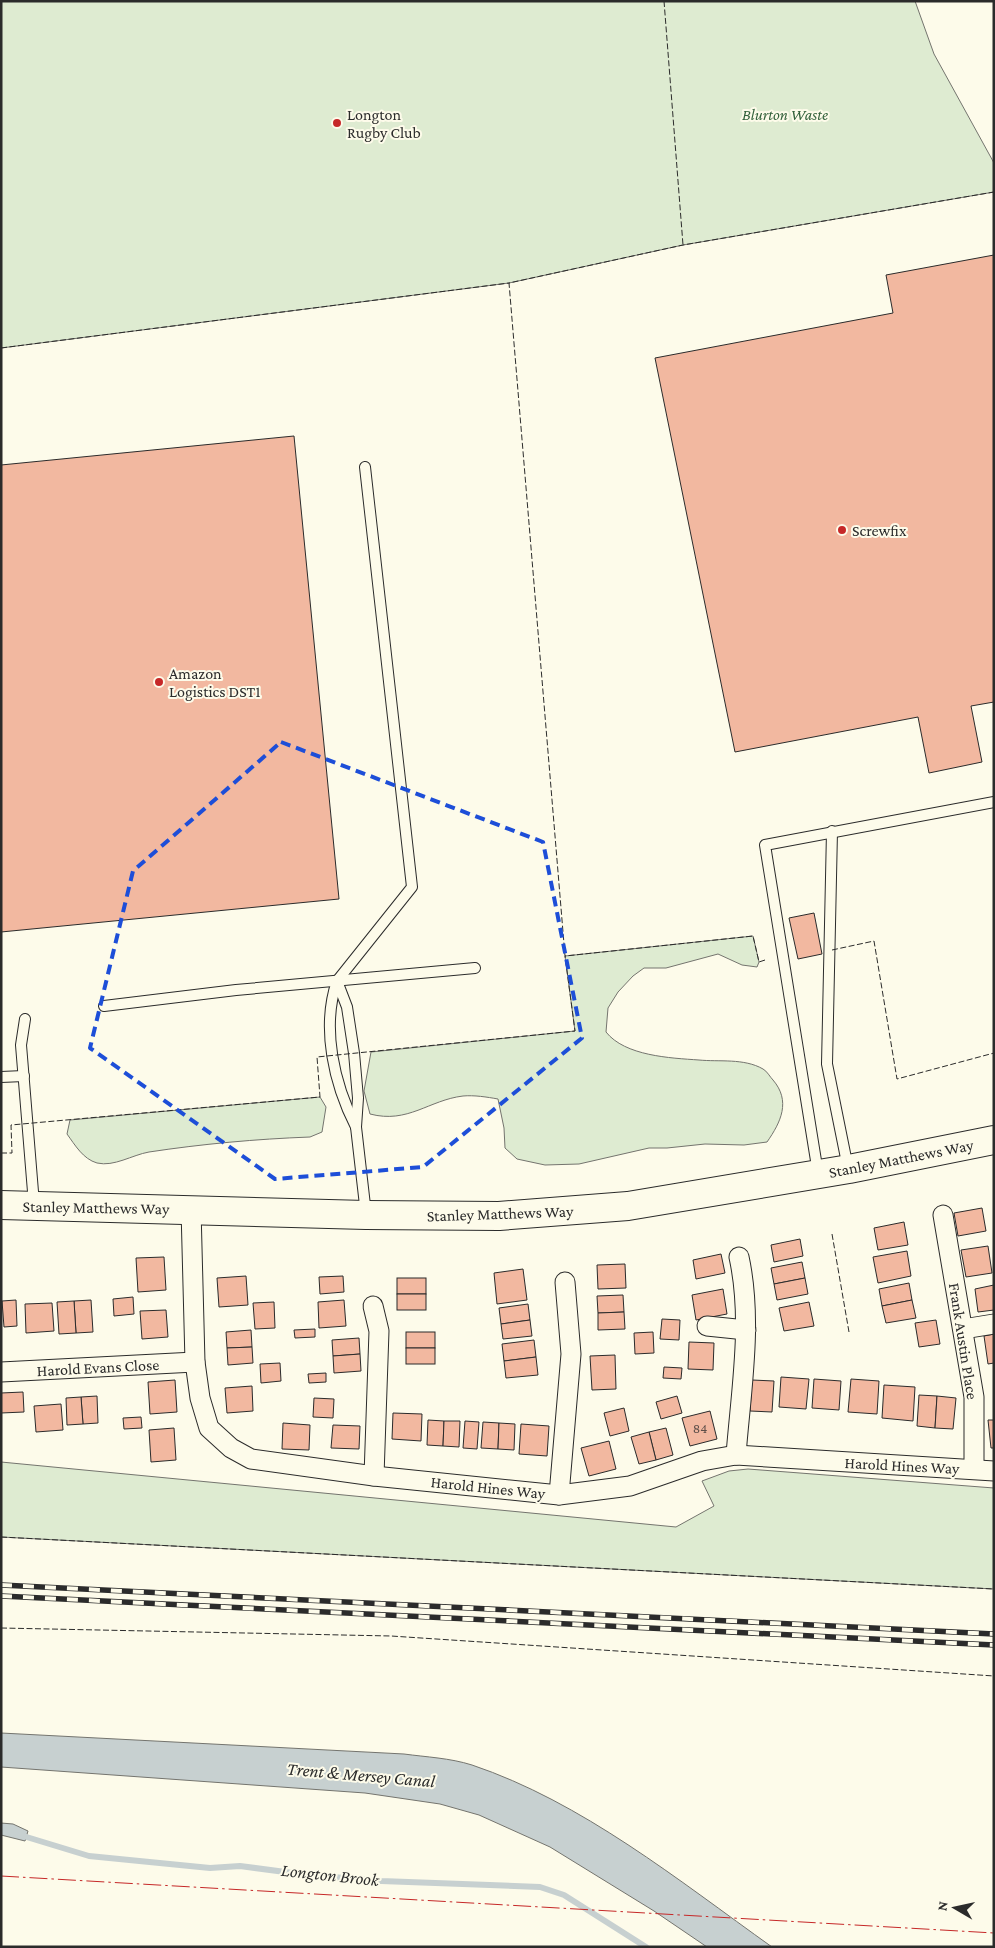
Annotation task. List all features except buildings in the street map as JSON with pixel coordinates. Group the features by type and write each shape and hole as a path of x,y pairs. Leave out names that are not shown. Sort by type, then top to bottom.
{"main road":[{"name":"Stanley Matthews Way","path":"1,1205 366,1215 499,1216 628,1206 849,1169 994,1140"}],"street":[{"name":"Harold Hines Way","path":"191,1209 195,1362 200,1398 209,1428 231,1448 251,1459 374,1476 559,1495 630,1486 702,1461 736,1455 994,1471"},
{"name":"Frank Austin Place","path":"943,1215 974,1397 974,1469"},
{"path":"736,1455 746,1330 745,1283 739,1257"},
{"path":"559,1495 571,1354 565,1282"},
{"path":"373,1306 379,1331 374,1476"},
{"path":"963,1329 994,1324"},
{"path":"707,1326 746,1330"},
{"name":"Harold Evans Close","path":"1,1372 195,1362"}],"lane":[{"path":"356,1127 343,1102 332,1056 330,1000 337,981 412,887 365,468"},
{"path":"818,1174 765,844 994,802"},
{"path":"832,831 827,1064 849,1169"},
{"path":"104,1006 164,997 475,968"},
{"path":"337,981 347,1007 354,1053 358,1098 356,1127 366,1215"},
{"path":"25,1018 21,1045 35,1207"},
{"path":"1,1077 24,1076"}],"highlighted area":[{"path":"281,742 543,842 582,1038 423,1167 275,1179 90,1048 133,871"}],"green space":[{"name":"Longton Rugby Club","path":"1,1 915,1 934,54 994,163 994,192 683,245 509,283 1,348"},
{"path":"753,936 759,962 757,967 742,965 718,954 666,968 644,968 633,976 618,992 608,1008 606,1032 614,1040 636,1051 662,1057 748,1063 764,1070 778,1088 783,1104 780,1119 767,1142 744,1145 705,1144 649,1148 579,1164 545,1165 517,1159 505,1148 504,1128 498,1099 463,1096 451,1098 407,1114 384,1116 370,1114 364,1091 371,1052 575,1031 565,956"},
{"path":"320,1097 326,1107 322,1132 310,1137 229,1142 169,1149 143,1153 116,1162 103,1164 88,1158 67,1134 70,1120"},
{"path":"1,1462 676,1527 714,1506 702,1481 729,1471 748,1469 994,1488 994,1589 1,1537"}],"water":[{"name":"Trent & Mersey Canal","path":"1,1733 404,1754 447,1759 472,1765 513,1781 590,1821 665,1870 772,1947 707,1947 654,1911 550,1847 479,1815 440,1804 365,1793 1,1767"},
{"path":"1,1823 13,1824 28,1831 25,1841 1,1835"}],"waterway":[{"name":"Longton Brook","path":"20,1835 89,1856 210,1868 240,1866 308,1875 381,1881 540,1887 564,1895 646,1947"}],"railway":[{"path":"1,1585 994,1634"},
{"path":"1,1596 994,1645"}],"fence":[{"path":"664,1 683,245"},
{"path":"765,960 759,962 753,936 565,956 509,283 683,245 994,192"},
{"path":"1,348 509,283"},
{"path":"832,950 874,941 897,1079 994,1053"},
{"path":"1,1153 12,1153 11,1125 320,1097 317,1057 575,1031 565,956"},
{"path":"832,1234 849,1332"},
{"path":"1,1537 994,1589"},
{"path":"1,1628 391,1636 994,1676"}],"power":[{"path":"1,1876 994,1933"}],"place":[{"name":"Longton Rugby Club","path":"337,123"},
{"name":"Screwfix","path":"842,530"},
{"name":"Amazon Logistics DST1","path":"159,682"}],"park label":[{"name":"Blurton Waste","path":"785,114"}]}
